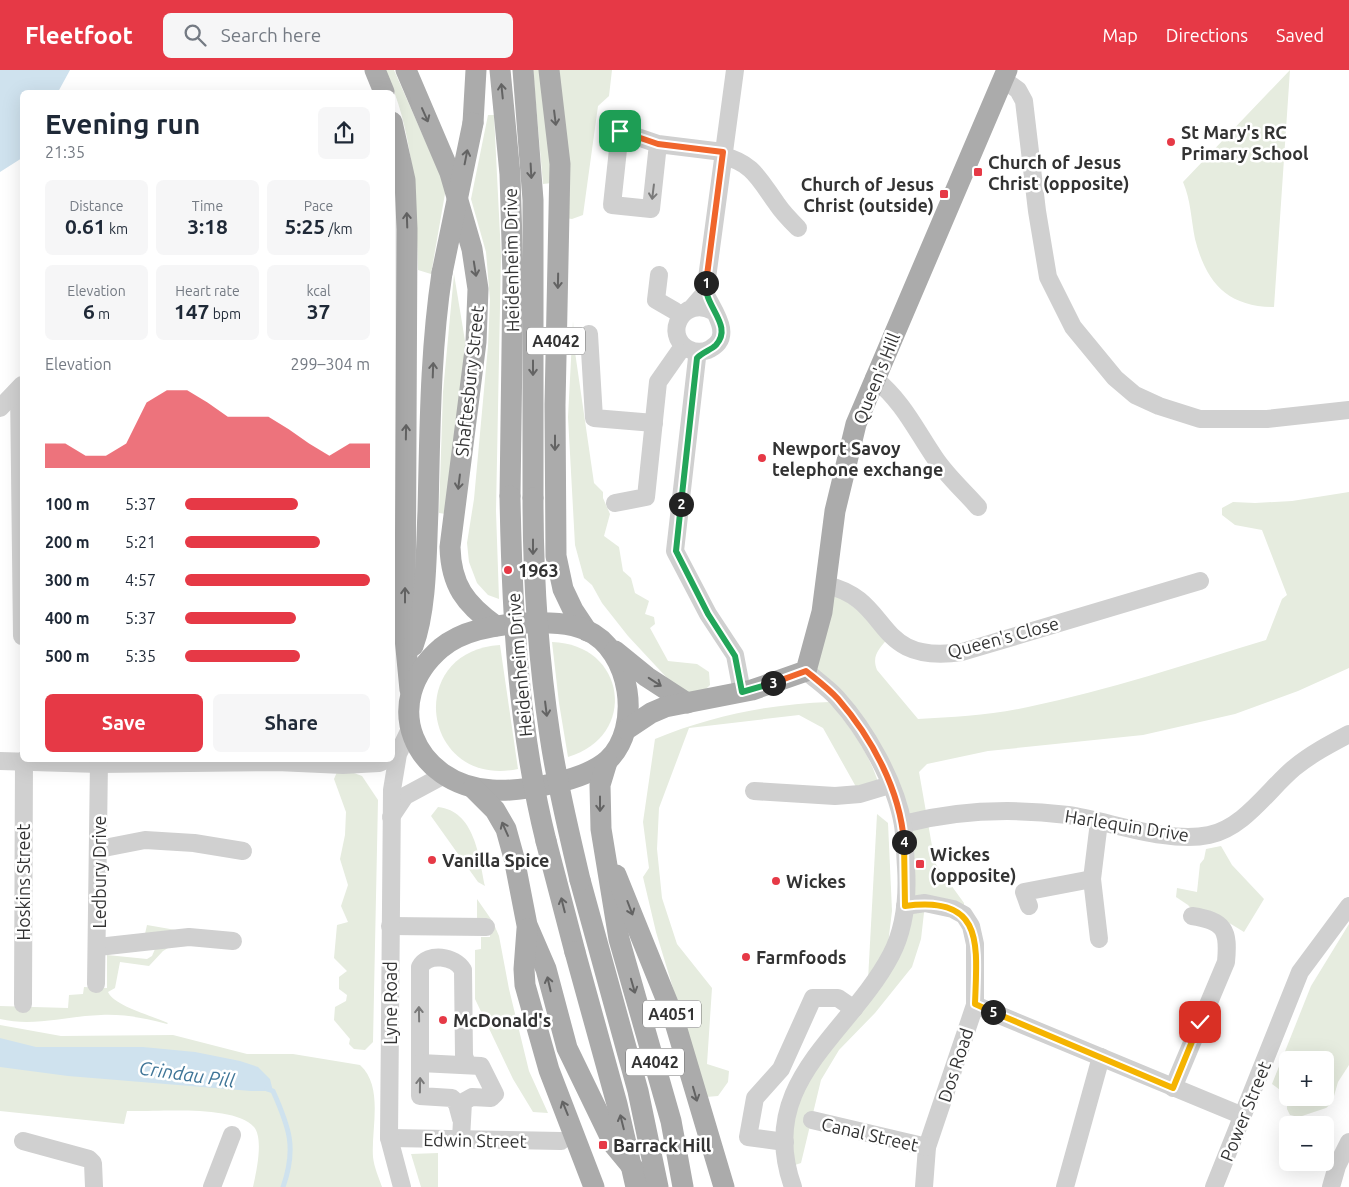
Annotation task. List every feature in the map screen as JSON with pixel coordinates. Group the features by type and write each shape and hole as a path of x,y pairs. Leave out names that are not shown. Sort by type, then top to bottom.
{"main road":[{"path":"374,70 383,90"},
{"name":"Shaftesbury Street","path":"406,70 450,173 472,249 478,289 476,342 450,547 457,588 479,614 496,626"},
{"path":"408,661 416,639 425,568 434,327 442,273 473,122 476,70"},
{"name":"Heidenheim Drive","path":"500,70 510,174 513,276 510,496 511,566 518,686 536,798 575,952 617,1104 636,1187"},
{"name":"Heidenheim Drive","path":"523,70 533,200 533,575 540,659 560,793 582,890 638,1091 657,1187"},
{"name":"A4042","path":"549,70 560,164 554,414 556,556 563,589 573,610 620,663 626,683 627,729 620,747 607,762 592,770 568,779 531,788 505,791 473,788 444,775 430,764 418,747 410,729 407,710 410,690 423,669 441,648 460,636 496,626 545,623 566,625 595,636"},
{"name":"Queen's Hill","path":"806,671 826,585 835,511 854,432 874,378 1006,75"},
{"path":"395,143 399,172 405,638 410,690"},
{"path":"595,636 647,677 688,703"},
{"path":"627,729 651,713 742,692 806,671"},
{"name":"A4042","path":"607,762 600,785 604,848 619,939 671,1122 684,1187"},
{"path":"473,788 494,810 506,829 514,858 527,925 546,969 567,1048 614,1144 632,1168 657,1187"},
{"name":"A4051","path":"604,848 627,899 673,1016 724,1187"},
{"path":"527,925 524,969 525,984 549,1070 594,1187"}],"street":[{"path":"615,503 646,497 658,382 686,334 705,293 722,154 735,70"},
{"path":"1006,75 1024,101 1037,211 1048,277 1073,327 1115,378 1135,395 1159,406 1200,419 1276,418 1349,410"},
{"path":"658,144 722,154 737,159 758,175 778,206 798,228"},
{"path":"659,275 656,300 686,334 717,344 720,338 721,323 705,293"},
{"path":"713,311 706,308 686,334 676,551 708,614 735,656 742,692"},
{"path":"589,334 594,418 654,423"},
{"path":"874,378 892,393 909,415 936,459 978,508"},
{"path":"0,408 20,388"},
{"name":"Queen's Close","path":"826,585 854,594 868,607 890,636 901,646 920,653 941,655 962,652 1200,580"},
{"path":"793,1187 786,1168 785,1128 793,1093 814,1058 854,1009 890,956 900,935 907,881 903,824 890,785 869,742 855,721 837,698 806,671"},
{"name":"Lyne Road","path":"395,753 410,729"},
{"name":"Harlequin Drive","path":"903,824 978,811 1044,813 1155,833 1191,837 1210,835 1236,823 1294,768 1322,748 1349,734"},
{"path":"0,761 20,760"},
{"name":"Hoskins Street","path":"23,1004 24,762"},
{"path":"99,762 343,762"},
{"name":"Ledbury Drive","path":"96,984 100,849 99,762"},
{"name":"Lyne Road","path":"390,762 389,1138 402,1187"},
{"path":"391,762 413,790"},
{"path":"391,816 405,796 444,775"},
{"path":"754,791 835,796 860,794 890,785"},
{"path":"1099,822 1092,878 1094,912 1099,939"},
{"path":"100,849 144,840 194,843 243,851"},
{"path":"1029,906 1024,892 1092,878"},
{"name":"Dos Road","path":"905,906 925,903 953,909 968,921 975,944 975,1004 927,1147 924,1187"},
{"name":"Power Street","path":"1214,1187 1300,972 1349,906"},
{"path":"1173,1088 1226,962 1228,939 1224,930 1218,923 1192,916"},
{"path":"390,926 486,927"},
{"path":"98,947 189,937 233,941"},
{"path":"461,1119 457,1104 452,1098 420,1096 420,967 423,962 431,959 451,958 459,962 463,970 464,1056 467,1064"},
{"path":"785,1142 748,1137 755,1098 780,1069 813,998 838,998 854,1009"},
{"path":"975,1004 1243,1116"},
{"path":"1065,1187 1101,1057"},
{"path":"420,1063 481,1066 495,1094 491,1098 472,1098 463,1102 461,1139"},
{"name":"Canal Street","path":"812,1120 927,1147"},
{"path":"212,1187 232,1134"},
{"name":"Edwin Street","path":"389,1138 561,1141"},
{"path":"23,1141 88,1159 93,1163 94,1187"},
{"path":"1331,1187 1337,1166 1349,1142"}],"shaded area":[{"path":"385,70 394,70 446,188 431,274 418,270 415,193 412,168 403,119 395,90"},
{"path":"533,70 541,70 552,183 543,184"},
{"path":"557,70 612,70 609,96 598,106 583,215 572,219 565,218"},
{"path":"1290,70 1274,307 1258,306 1231,297 1212,279 1205,268 1195,239 1189,203 1183,182"},
{"path":"488,115 494,115 501,255 496,511 499,599 488,595 477,583 469,562 467,543 474,499 488,346 490,300 486,252 471,199"},
{"path":"454,274 467,353 446,514 439,513 443,392"},
{"path":"573,321 575,352 594,483 603,492 603,498 610,514 604,536 619,547 623,571 631,578 635,593 649,601 645,614 654,617 655,624 650,628 668,661 697,664 709,672 710,685 693,696 668,679 628,636 602,603 592,585 584,578 575,545 568,417"},
{"path":"1349,492 1349,668 1298,691 1235,714 1143,735 988,751 927,764 919,772 935,863 964,903 964,915 925,904 921,939 912,967 875,1013 839,1050 821,1080 801,1163 786,1168 793,1093 890,956 907,881 883,769 806,671 826,585 890,636 880,648 876,656 875,665 877,670 918,719 1014,710 1118,685 1266,640 1282,599 1287,595 1262,530 1235,525 1222,515 1222,508 1233,502 1292,501"},
{"path":"552,642 577,647 596,658 608,674 614,692 614,712 606,730 591,746 568,757 559,703"},
{"path":"500,645 518,769 486,770 461,759 445,740 437,717 438,692 448,670 469,653"},
{"path":"830,702 858,740 878,782 860,794 823,728 799,715 689,728 659,808 657,849 662,898 677,944 712,988 707,1064 729,1071 728,1082 718,1096 706,1097 656,932 643,877 649,868 643,822 655,739 697,724 741,713 785,705"},
{"path":"346,770 362,776 378,800 373,1042 365,1050 354,1049 349,1044 350,1039 334,1020 335,1007 346,1001 347,995 339,989 339,977 347,971 334,958 337,925 348,922 341,906 348,885 340,859 345,835 346,812 334,779 337,772"},
{"path":"438,807 450,810 468,826 477,849 485,886 478,882 431,816"},
{"path":"877,814 888,823 892,911 888,944 868,980"},
{"path":"1221,846 1232,865 1264,899 1244,932 1226,921 1196,914 1188,905 1176,897 1177,888 1197,892 1200,864 1204,859 1206,849"},
{"path":"477,899 493,922 499,936 509,989 529,1071 548,1113 533,1112 513,1079 475,999 475,950 481,949 481,937 490,937 490,919 477,918"},
{"path":"1349,924 1349,1065 1338,1082 1334,1096 1334,1051 1285,1051 1311,986"},
{"path":"147,925 193,933 163,951 149,966 120,962 115,988 108,992 118,1002 167,1024 118,1015 88,1016 38,1022 0,1019 0,1006 68,1008 69,995 83,994 84,987 107,988 107,955 147,959 152,956 155,949 142,947"},
{"path":"0,1025 61,1036 173,1035 247,1054 293,1054 360,1065 372,1085 374,1096 373,1157 375,1169 382,1187 253,1187 259,1148 257,1132 254,1127 244,1120 230,1115 175,1110 127,1111 124,1124 0,1111"},
{"path":"1279,1066 1279,1089 1272,1084"},
{"path":"1287,1106 1328,1106 1302,1116 1290,1115"},
{"path":"438,1153 438,1187 421,1187 411,1154"}],"water":[{"path":"0,70 70,70 59,90 20,90 20,159 0,172"},
{"path":"0,1038 36,1047 143,1047 195,1052 240,1061 258,1067 270,1079 273,1091 251,1091 68,1076 0,1067"}],"waterway":[{"name":"Crindau Pill","path":"267,1089 273,1091 287,1127 289,1138 290,1161 283,1187"}],"place":[{"name":"St Mary's RC Primary School","path":"1171,142"},
{"name":"Church of Jesus Christ (opposite)","path":"978,172"},
{"name":"Church of Jesus Christ (outside)","path":"944,194"},
{"name":"Newport Savoy telephone exchange","path":"762,458"},
{"name":"1963","path":"508,570"},
{"name":"Vanilla Spice","path":"432,860"},
{"name":"Wickes (opposite)","path":"920,864"},
{"name":"Wickes","path":"776,881"},
{"name":"Farmfoods","path":"746,957"},
{"name":"McDonald's","path":"443,1020"},
{"name":"Barrack Hill","path":"603,1145"}],"route":[{"path":"620,131 658,144 723,152 705,293 713,311 718,316 722,330 717,344 697,358 676,551 708,614 735,656 742,692 806,671 837,698 855,721 869,742 890,785 903,824 907,881 905,906 925,903 940,905 953,909 964,916 971,926 975,944 975,1004 1173,1088 1200,1022"}]}
